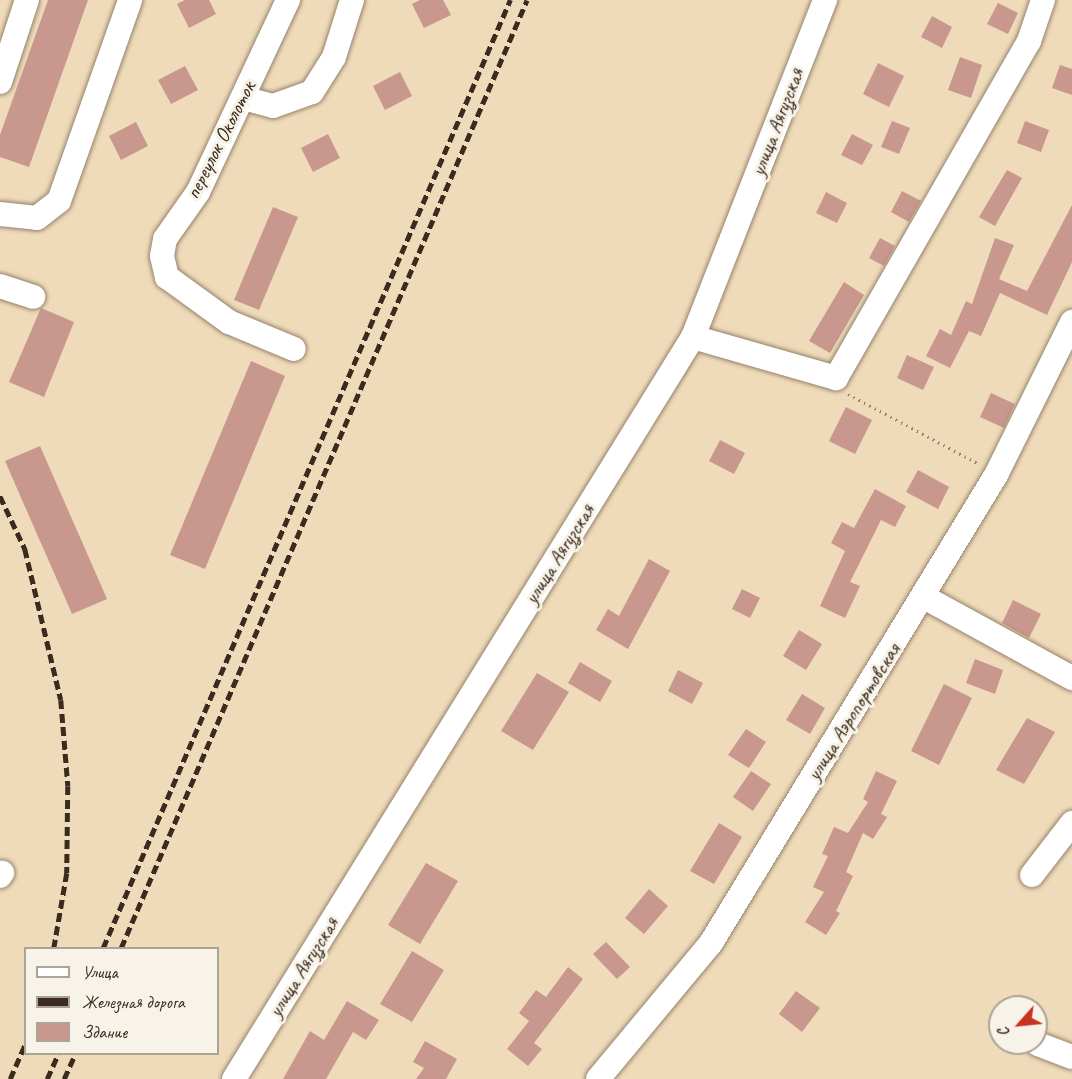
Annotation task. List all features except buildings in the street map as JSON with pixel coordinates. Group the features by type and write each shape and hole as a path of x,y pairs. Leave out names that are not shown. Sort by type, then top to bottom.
{"street":[{"path":"0,82 27,0"},
{"path":"0,214 37,218 59,201 130,0"},
{"name":"переулок Околоток","path":"288,0 198,192 165,239 162,256 167,278 229,322 294,349"},
{"path":"243,98 273,106 312,93 334,57 352,0"},
{"name":"улица Аягузская","path":"234,1079 693,338 825,0"},
{"path":"693,338 836,378 1029,41 1043,0"},
{"path":"0,286 33,297"},
{"name":"улица Аэропортовская","path":"598,1079 711,943 924,597 996,475 1072,322"},
{"path":"924,597 1072,678"},
{"path":"1032,875 1072,823"},
{"path":"1048,1048 1072,1057"}],"path":[{"path":"836,378 851,398 996,475"}],"railway":[{"path":"103,947 510,0"},
{"path":"121,947 527,0"},
{"path":"0,496 25,549 61,700 68,786 67,873 54,947"},
{"path":"10,1079 24,1047"},
{"path":"47,1079 58,1055"},
{"path":"64,1079 75,1055"}]}
